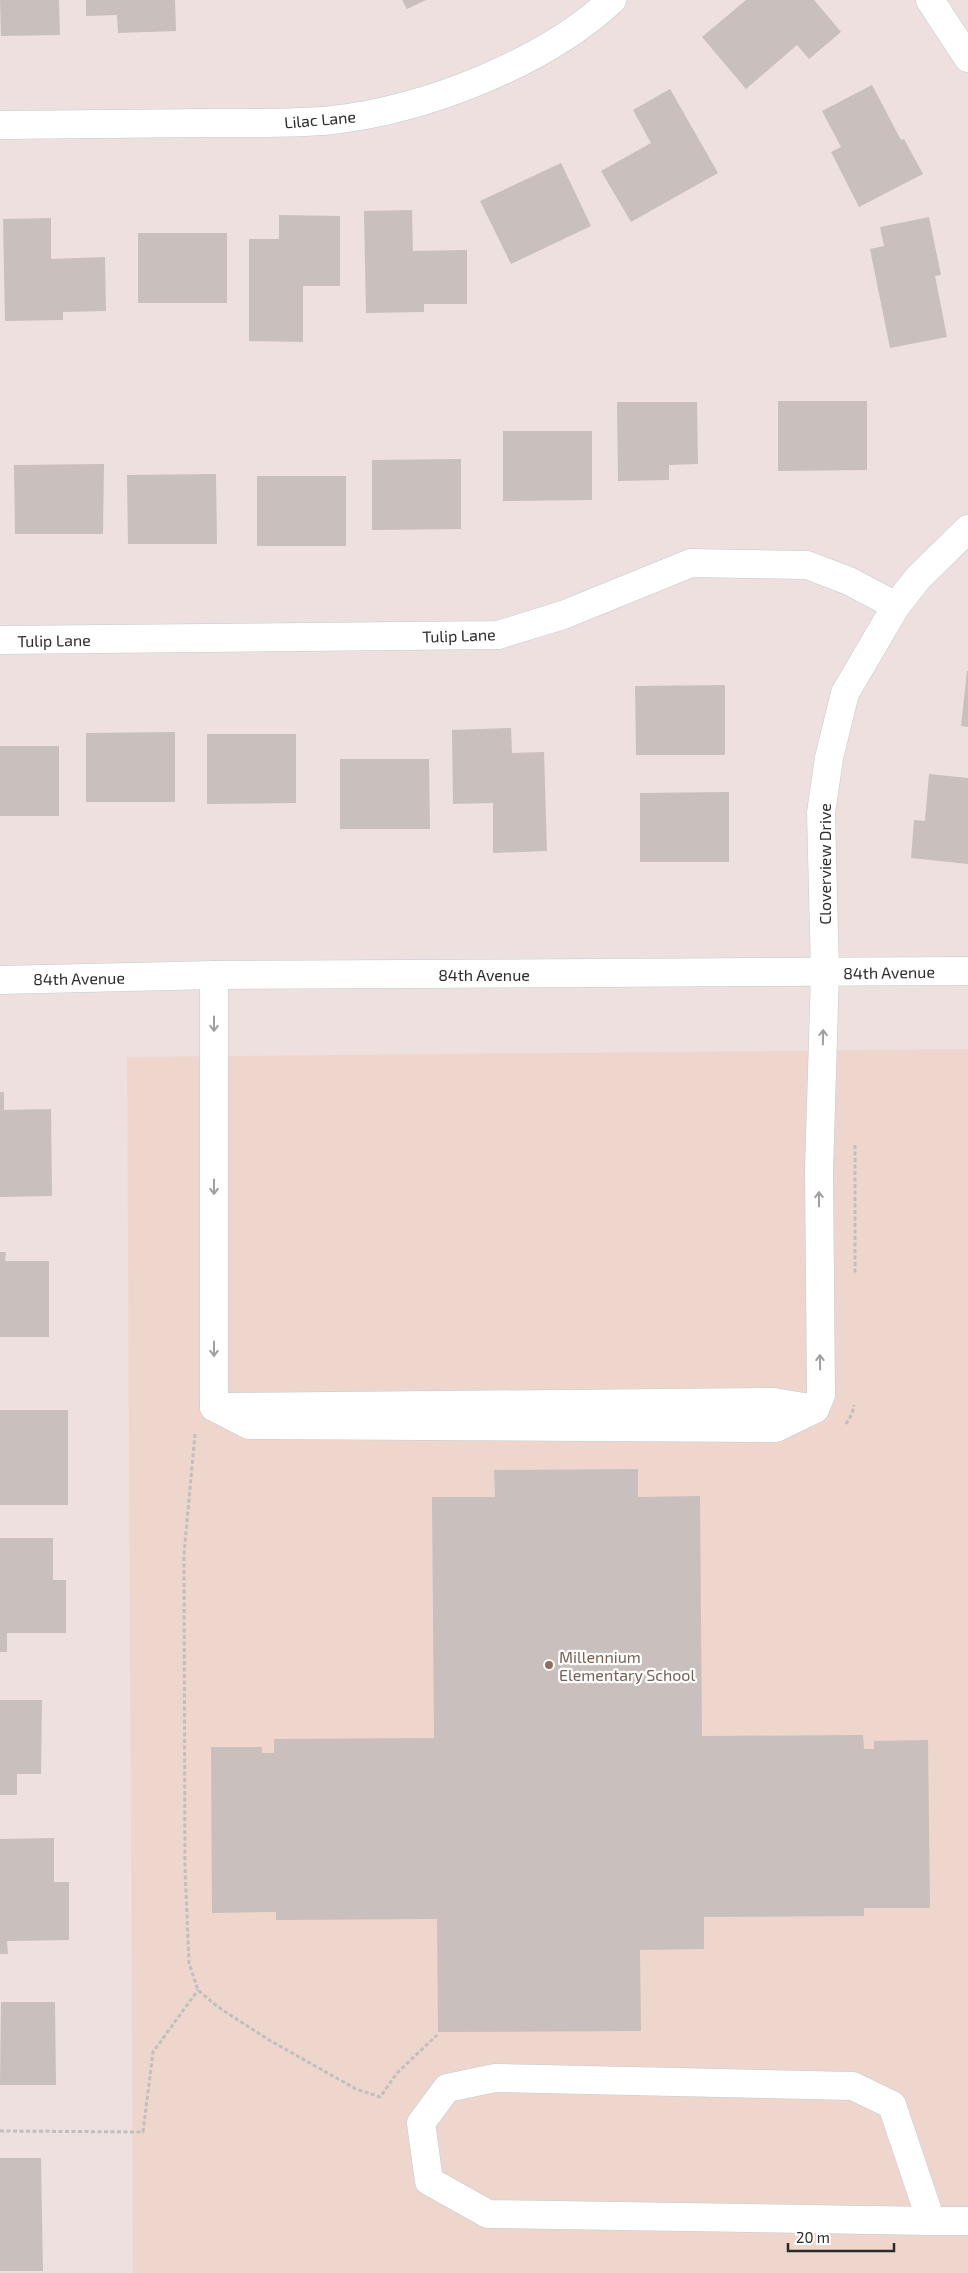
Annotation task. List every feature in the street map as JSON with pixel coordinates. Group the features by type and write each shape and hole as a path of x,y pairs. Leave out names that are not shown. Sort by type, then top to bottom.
{"street":[{"name":"Lilac Lane","path":"0,125 299,122 379,112 471,84 518,62 569,32 612,0"},
{"path":"930,0 968,58"},
{"name":"Cloverview Drive","path":"214,975 214,1407 249,1425 776,1428 815,1409 821,1395 819,1171 825,973 822,813 829,758 846,693 896,606 918,578 968,529"},
{"name":"Tulip Lane","path":"0,640 498,635 563,615 691,563 807,565 849,581 896,606"},
{"name":"84th Avenue","path":"0,980 214,975 968,971"},
{"path":"932,2221 892,2105 853,2086 495,2078 447,2088 422,2122 429,2181 488,2214 932,2221 968,2221"}],"path":[{"path":"855,1140 855,1278"},
{"path":"842,1429 852,1414 855,1398"},
{"path":"192,1428 201,1438"},
{"path":"196,1434 184,1554 184,1868 189,1963 198,1990 218,2007 269,2040 356,2089 380,2097 397,2073 437,2035"},
{"path":"0,2131 143,2132 153,2052 198,1990"}],"shaded area":[{"name":"Millennium Elementary School","path":"968,1049 968,2273 133,2273 127,1057"}],"building":[{"path":"0,0 59,0 60,35 1,36"},
{"path":"86,0 175,0 176,31 118,33 117,15 86,16"},
{"path":"402,0 426,0 407,9"},
{"path":"746,0 814,0 841,32 809,59 797,45 746,89 702,37"},
{"path":"872,85 901,140 904,139 923,174 859,207 831,152 841,147 822,111"},
{"path":"670,89 718,173 631,222 601,171 651,143 633,110"},
{"path":"561,163 591,226 511,264 480,201"},
{"path":"412,210 413,251 467,250 467,304 424,304 424,312 366,313 364,211"},
{"path":"279,215 340,216 340,286 303,286 303,342 249,341 249,239 279,239"},
{"path":"929,217 941,275 935,276 947,337 890,348 870,249 884,246 880,227"},
{"path":"51,218 51,259 105,257 106,311 63,312 63,320 5,321 3,219"},
{"path":"138,233 227,233 227,303 138,303"},
{"path":"778,401 867,401 867,470 778,471"},
{"path":"617,402 697,402 698,464 669,465 669,480 618,481"},
{"path":"503,431 592,431 592,500 503,501"},
{"path":"461,459 461,529 372,530 372,460"},
{"path":"104,464 103,534 15,534 14,465"},
{"path":"216,474 217,544 128,544 127,475"},
{"path":"257,476 346,476 346,546 257,546"},
{"path":"968,671 968,727 961,726"},
{"path":"725,685 725,755 636,755 635,686"},
{"path":"511,728 512,753 544,752 547,851 493,853 493,803 453,804 452,730"},
{"path":"175,732 175,802 86,802 86,733"},
{"path":"207,734 296,734 296,803 207,804"},
{"path":"0,746 59,746 59,816 0,816"},
{"path":"340,759 429,759 430,829 340,829"},
{"path":"929,774 968,778 968,864 911,858 914,820 925,821"},
{"path":"729,792 729,862 640,862 640,793"},
{"path":"0,1092 4,1092 4,1110 51,1109 52,1196 0,1197"},
{"path":"0,1252 6,1252 5,1261 49,1261 49,1337 0,1337"},
{"path":"0,1410 68,1410 68,1505 0,1505"},
{"path":"638,1469 638,1497 700,1496 702,1736 863,1735 864,1749 874,1749 874,1741 928,1740 930,1908 864,1908 864,1916 704,1917 704,1949 640,1950 641,2031 438,2032 437,1919 276,1920 276,1912 212,1913 211,1747 262,1747 262,1753 274,1753 274,1739 434,1738 432,1497 495,1497 494,1470"},
{"path":"0,1538 53,1538 53,1580 66,1580 66,1633 7,1633 7,1652 0,1652"},
{"path":"0,1700 42,1700 41,1774 17,1774 17,1795 0,1795"},
{"path":"54,1838 54,1882 69,1882 69,1940 7,1941 8,1954 0,1954 0,1839"},
{"path":"1,2002 55,2002 56,2085 0,2085"},
{"path":"0,2158 41,2158 43,2271 0,2271"}],"place":[{"name":"Millennium Elementary School","path":"549,1665"}]}
